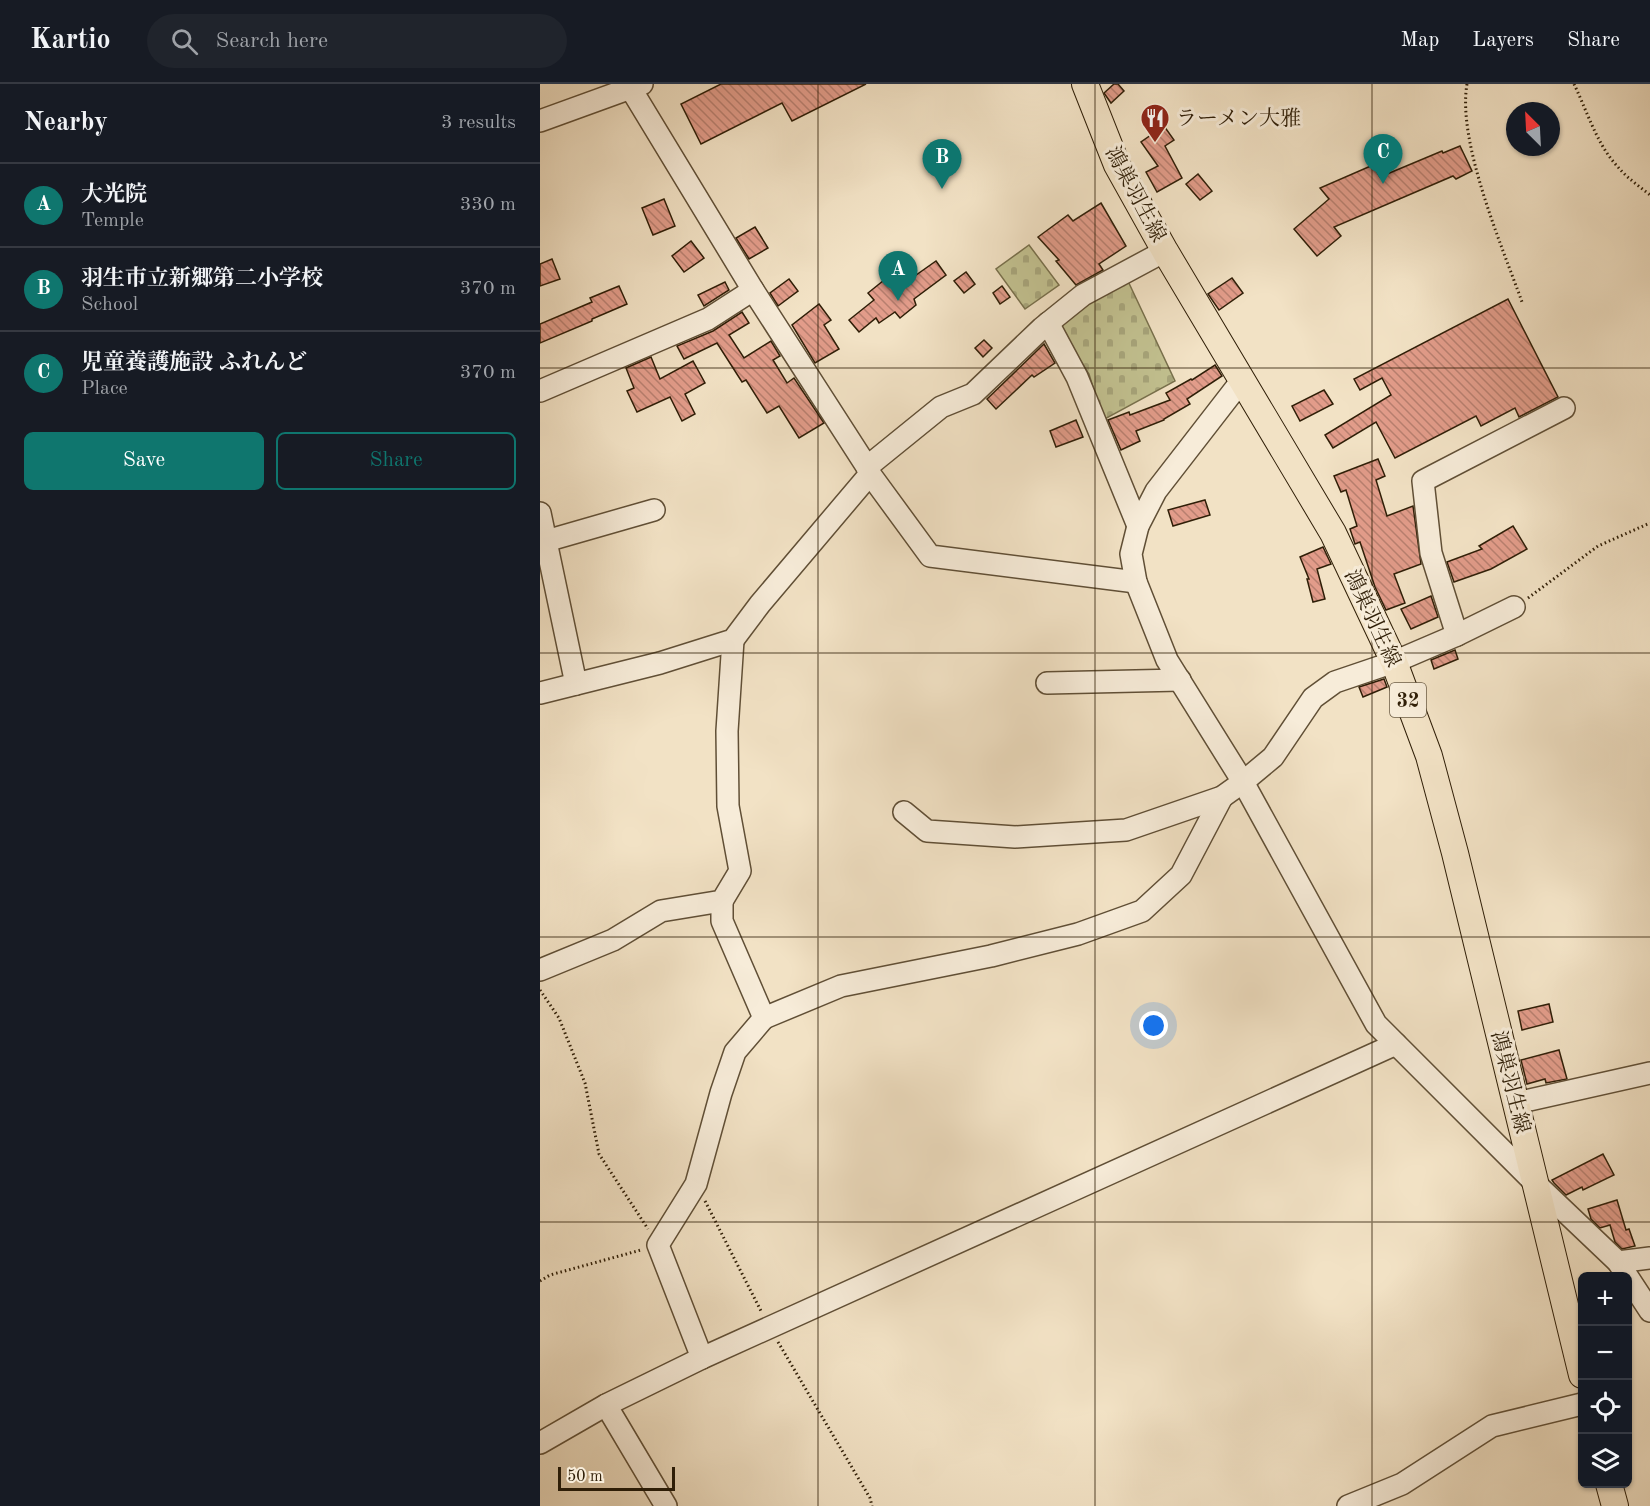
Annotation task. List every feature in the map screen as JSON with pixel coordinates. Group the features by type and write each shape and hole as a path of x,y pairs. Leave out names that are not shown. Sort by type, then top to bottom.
{"main road":[{"name":"鴻巣羽生線","path":"1086,84 1117,165 1333,532 1394,662 1429,756 1455,853 1578,1358"},
{"path":"1610,1488 1615,1506"}],"street":[{"path":"540,121 634,85 753,290 869,471 930,556 1136,582"},
{"path":"764,1018 722,921 722,901 740,871 728,806 728,731 733,640 869,471 941,407 973,394 1048,323 1083,295 1165,250"},
{"path":"540,392 708,319 753,290"},
{"path":"1048,323 1077,377 1138,526"},
{"path":"1244,382 1235,389 1156,491 1138,526 1131,554 1136,582 1167,660 1243,782 1376,1024 1536,1184 1618,1262 1650,1311"},
{"path":"1457,635 1431,553 1423,481 1564,408"},
{"path":"546,541 654,510"},
{"path":"540,513 576,684"},
{"path":"904,812 927,831 1015,837 1126,830 1222,797 1273,757 1313,698 1335,682 1394,662 1514,608"},
{"path":"540,693 660,663 733,640"},
{"path":"1047,683 1180,680"},
{"path":"702,1358 658,1245 696,1184 721,1093 735,1052 764,1018 841,986 991,956 1078,934 1142,911 1181,875 1222,797"},
{"path":"540,970 613,940 661,911 722,901"},
{"path":"540,1443 606,1405 702,1358 1396,1044"},
{"path":"1516,1103 1650,1073"},
{"path":"1618,1262 1650,1258"},
{"path":"606,1405 666,1506"},
{"path":"1348,1506 1402,1484 1491,1426 1578,1405"}],"path":[{"path":"1467,84 1465,94 1467,128 1474,158 1522,302"},
{"path":"1574,84 1611,158 1627,176 1650,195"},
{"path":"1514,608 1598,546 1650,523"},
{"path":"540,990 559,1018 585,1083 599,1154 658,1245 550,1275 540,1281"},
{"path":"696,1184 770,1327 870,1498 872,1506"}],"green space":[{"path":"1029,245 1059,285 1025,309 996,269"},
{"path":"1127,279 1175,381 1103,420 1089,374 1065,337 1058,320"}],"building":[{"path":"721,84 866,84 792,121 782,103 701,144 681,104"},
{"path":"1114,84 1118,84 1124,91 1111,103 1104,93"},
{"path":"1164,126 1174,140 1165,146 1182,178 1157,192 1146,172 1158,166 1141,142"},
{"path":"1460,146 1472,171 1456,179 1453,176 1334,227 1341,236 1317,256 1294,229 1329,199 1320,188 1373,165 1380,177 1442,151 1443,153"},
{"path":"1198,174 1212,191 1200,200 1186,184"},
{"path":"664,199 675,226 653,235 642,208"},
{"path":"1101,203 1126,246 1099,264 1103,270 1076,285 1056,261 1059,260 1038,237 1068,215 1073,221"},
{"path":"755,227 768,248 749,259 736,238"},
{"path":"691,241 704,258 684,272 672,256"},
{"path":"552,259 560,279 540,286 540,264"},
{"path":"936,261 946,275 914,299 916,305 900,318 895,312 879,323 876,318 859,332 849,320 874,300 868,293 899,268 909,280"},
{"path":"966,272 975,284 964,293 954,281"},
{"path":"1232,278 1243,293 1219,310 1208,294"},
{"path":"789,279 798,291 778,306 770,293"},
{"path":"725,282 729,290 704,306 698,295"},
{"path":"619,286 627,304 540,343 540,324 592,302 590,298"},
{"path":"1002,286 1010,297 1000,304 993,293"},
{"path":"1508,299 1558,397 1519,417 1515,408 1481,426 1476,416 1395,458 1376,422 1333,448 1325,435 1391,395 1382,378 1360,390 1354,379"},
{"path":"819,304 831,320 824,325 839,349 815,363 792,325"},
{"path":"742,312 749,323 729,335 744,358 771,341 780,356 773,360 787,383 794,378 824,423 799,438 779,406 767,413 746,380 742,382 717,343 684,359 677,346 713,331"},
{"path":"984,340 992,348 983,357 975,348"},
{"path":"1044,344 1055,363 1034,377 1032,375 996,409 987,399"},
{"path":"651,357 660,379 693,361 705,383 685,394 695,414 682,421 670,397 637,412 627,391 634,388 626,368"},
{"path":"1215,365 1222,376 1187,399 1190,404 1164,420 1136,431 1140,441 1121,450 1108,420 1129,412 1130,415 1170,400 1166,393"},
{"path":"1324,390 1333,404 1300,421 1292,406"},
{"path":"1076,420 1083,437 1056,447 1050,431"},
{"path":"1378,459 1385,476 1376,480 1387,516 1413,506 1421,564 1394,574 1405,603 1386,610 1375,587 1360,542 1355,544 1350,529 1357,526 1346,490 1341,492 1334,476"},
{"path":"1205,500 1210,515 1173,526 1168,510"},
{"path":"1513,526 1527,549 1491,569 1454,582 1447,562 1482,549 1479,546"},
{"path":"1323,547 1331,564 1317,569 1325,599 1313,602 1307,579 1309,579 1300,557"},
{"path":"1431,596 1438,617 1411,629 1401,609"},
{"path":"1455,650 1458,659 1434,669 1431,660"},
{"path":"1384,679 1387,687 1363,697 1359,687"},
{"path":"1549,1004 1553,1022 1522,1030 1518,1011"},
{"path":"1559,1050 1567,1079 1546,1083 1545,1079 1527,1084 1521,1060"},
{"path":"1603,1154 1614,1175 1583,1190 1582,1187 1566,1195 1552,1180"},
{"path":"1617,1200 1626,1230 1629,1229 1635,1246 1622,1249 1615,1242 1610,1225 1600,1228 1591,1219 1588,1209"}],"place":[{"name":"ラーメン大雅","path":"1155,144"},
{"name":"児童養護施設 ふれんど","path":"1383,184"},
{"name":"羽生市立新郷第二小学校","path":"942,189"},
{"name":"大光院","path":"898,301"}]}
